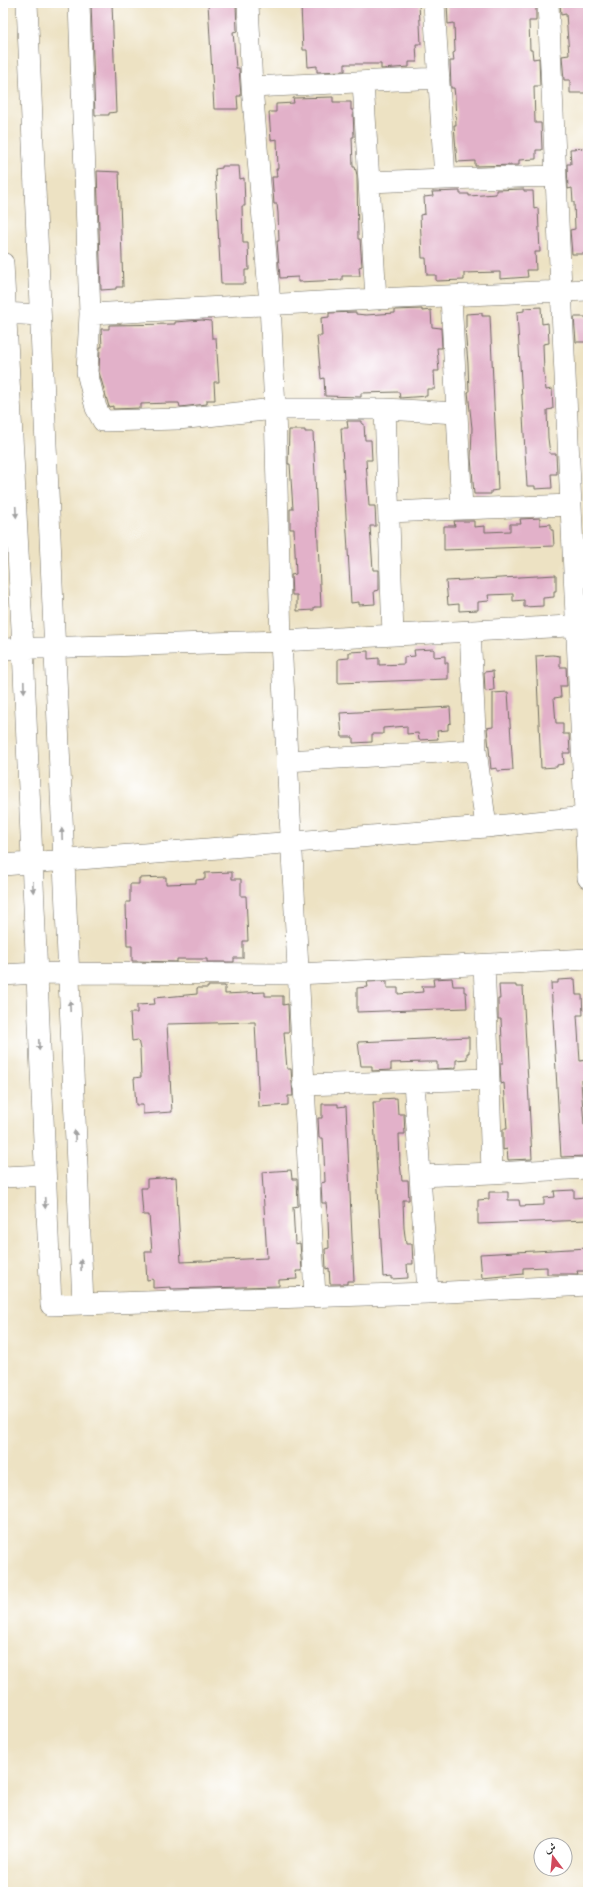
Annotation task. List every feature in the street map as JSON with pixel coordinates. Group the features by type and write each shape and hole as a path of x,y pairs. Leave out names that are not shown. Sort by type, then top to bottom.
{"street":[{"path":"27,3 83,1304"},
{"path":"79,3 90,314 87,372 96,408 103,421 178,419 275,409 385,409 457,413"},
{"path":"248,3 252,87 270,304 275,409 280,641 315,1297"},
{"path":"434,3 445,179"},
{"path":"548,3 571,505 582,625 585,817 588,878"},
{"path":"252,87 439,78"},
{"path":"363,82 376,299"},
{"path":"369,182 556,176"},
{"path":"3,263 13,649 32,863 44,1176 51,1305 315,1297 588,1286"},
{"path":"90,314 270,304 588,290"},
{"path":"451,297 462,509"},
{"path":"4,313 40,315"},
{"path":"385,409 393,635"},
{"path":"7,424 45,422"},
{"path":"389,512 571,505"},
{"path":"13,649 280,641 582,625"},
{"path":"470,631 476,750 486,827"},
{"path":"287,761 476,750"},
{"path":"3,865 486,827 585,817"},
{"path":"3,975 36,973 298,974 588,959"},
{"path":"484,965 492,1173"},
{"path":"303,1085 489,1079"},
{"path":"414,1081 428,1293"},
{"path":"420,1176 588,1168"},
{"path":"3,1177 44,1176"}],"building":[{"path":"91,3 112,3 116,112 109,113 109,115 95,115"},
{"path":"208,3 236,4 237,31 233,32 236,68 239,68 241,96 237,96 238,109 214,109"},
{"path":"306,3 419,3 421,44 416,44 417,62 409,62 409,67 381,69 381,64 345,64 345,71 317,72 317,66 308,67 307,50 303,50 301,6 306,6"},
{"path":"447,3 536,3 536,21 529,21 530,50 532,50 533,59 539,58 540,86 534,86 535,123 541,123 542,150 536,150 536,159 519,160 519,165 475,166 475,161 457,162 454,125 456,125 455,97 454,88 451,88 450,61 454,61 453,53 455,52 454,23 448,24"},
{"path":"560,3 587,4 588,93 570,93 570,80 564,80 562,56 569,55 566,14 561,15"},
{"path":"333,97 333,102 351,102 351,110 353,110 353,167 355,167 357,175 358,239 360,239 362,266 359,267 360,276 342,276 342,280 298,282 298,277 280,278 277,241 279,241 278,213 277,204 274,204 272,177 277,177 277,139 271,140 269,112 276,112 276,104 294,103 293,98"},
{"path":"588,148 588,254 572,254 570,230 575,229 574,202 572,188 568,189 567,164 571,164 570,149"},
{"path":"222,166 239,166 240,179 244,178 245,206 242,206 243,243 248,243 249,270 245,270 245,284 221,284 215,169 222,168"},
{"path":"97,171 119,172 123,287 116,287 116,289 101,290"},
{"path":"524,189 524,191 533,191 534,209 538,208 540,252 535,252 536,270 527,270 528,277 500,279 500,272 464,273 464,280 436,281 436,275 427,275 426,258 422,258 420,215 425,214 424,197 433,196 432,192 460,191 460,194 469,194 469,196 496,194 496,190"},
{"path":"541,307 542,324 548,323 549,343 543,344 546,390 552,389 553,409 547,410 548,438 550,454 556,454 557,474 551,474 552,488 535,489 535,486 527,486 517,312 524,311 524,308"},
{"path":"422,309 422,311 431,310 432,327 441,328 442,348 437,348 439,371 434,371 435,389 427,389 427,396 400,398 399,392 361,393 361,397 325,396 324,378 321,379 317,336 322,336 321,318 329,317 329,313 356,312 356,314 366,315 395,313 395,310"},
{"path":"482,313 482,316 490,316 498,490 491,491 491,494 474,494 471,458 472,428 468,392 468,364 465,328 466,314"},
{"path":"574,317 588,317 588,342 576,342"},
{"path":"202,320 211,321 212,338 216,338 219,382 214,382 215,400 207,400 207,404 180,407 179,403 170,403 141,404 141,408 113,409 113,406 109,407 99,372 100,347 102,347 101,329 109,329 109,325 175,324 175,322"},
{"path":"347,421 362,421 362,424 364,424 365,440 371,440 372,460 366,460 369,506 375,506 376,526 370,526 373,570 379,570 379,590 374,591 375,604 359,605 359,602 351,603 341,428 348,428"},
{"path":"289,430 305,430 305,432 313,432 321,607 314,607 314,610 297,611 297,595 292,595 291,575 296,574 294,529 290,529 290,509 293,509 290,464 288,464"},
{"path":"540,518 540,525 551,524 554,546 444,550 444,526 455,526 454,521 474,521 474,527 485,526 485,532 510,531 510,524 521,524 520,519"},
{"path":"556,575 556,591 554,591 554,597 543,598 543,606 524,607 524,600 513,601 513,594 488,595 489,601 478,602 478,610 459,611 459,604 448,605 446,581"},
{"path":"434,649 434,657 445,656 445,663 448,663 448,679 338,683 338,659 349,658 349,652 368,651 368,659 379,658 379,665 404,664 404,657 415,656 414,650"},
{"path":"536,656 560,656 560,667 566,667 567,686 560,686 561,697 554,698 556,723 563,723 563,734 569,734 570,753 563,753 564,764 557,765 557,767 541,768"},
{"path":"493,671 494,690 485,691 484,672"},
{"path":"508,692 513,770 497,771 497,768 491,769 487,728 493,727 493,693"},
{"path":"450,707 451,723 448,724 448,730 437,731 438,739 419,740 418,733 407,734 407,726 383,728 383,734 372,734 372,742 353,743 353,737 342,737 340,713"},
{"path":"232,872 232,879 241,879 241,896 246,896 248,941 243,941 243,958 234,958 234,962 207,962 207,959 177,959 177,962 132,961 132,946 127,946 126,902 130,902 130,884 139,884 139,878 166,877 166,884 196,883 196,880 205,879 205,873"},
{"path":"452,978 453,986 464,986 467,1008 357,1012 357,988 368,987 367,982 387,981 387,988 398,988 398,994 423,992 422,986 434,986 433,979"},
{"path":"575,979 576,995 582,995 583,1015 577,1015 580,1061 586,1060 587,1081 581,1081 584,1125 588,1125 588,1145 585,1145 585,1156 561,1157 551,983 558,983 558,980"},
{"path":"499,985 516,985 516,987 523,987 532,1159 508,1160 507,1149 503,1150 503,1129 507,1129 504,1083 501,1084 500,1063 503,1063 501,1019 498,1019 498,999 500,999"},
{"path":"208,986 225,986 225,994 265,992 265,996 283,996 283,1005 288,1004 289,1032 284,1032 287,1069 291,1069 293,1096 288,1096 288,1105 259,1107 255,1022 167,1024 172,1112 143,1114 143,1105 136,1105 134,1078 141,1077 140,1049 138,1040 132,1041 130,1013 137,1013 137,1005 155,1004 154,998 197,994 197,988 208,988"},
{"path":"469,1037 469,1053 467,1053 467,1059 456,1060 456,1068 437,1069 437,1062 391,1063 391,1070 372,1071 372,1066 361,1066 358,1042"},
{"path":"397,1098 398,1114 404,1114 405,1134 399,1134 402,1180 408,1180 409,1200 403,1200 404,1228 406,1244 412,1244 413,1264 407,1264 408,1278 391,1279 391,1276 383,1277 373,1102 380,1102 380,1099"},
{"path":"322,1104 338,1104 338,1107 346,1106 354,1281 347,1281 347,1284 330,1284 329,1268 326,1269 325,1249 329,1248 328,1219 326,1203 322,1203 321,1183 325,1182 324,1155 323,1138 319,1138 318,1118 322,1118"},
{"path":"291,1170 292,1179 297,1179 298,1206 293,1207 295,1244 300,1243 302,1271 296,1271 297,1279 279,1280 279,1286 171,1289 171,1287 153,1288 153,1279 147,1280 145,1252 152,1252 149,1215 143,1215 141,1188 147,1188 147,1179 176,1177 181,1262 267,1258 262,1172"},
{"path":"574,1190 574,1198 585,1197 585,1204 588,1204 588,1220 478,1224 478,1200 489,1199 489,1192 508,1192 508,1200 519,1200 520,1206 544,1205 544,1198 555,1197 554,1191"},
{"path":"588,1248 588,1271 577,1271 578,1274 547,1274 547,1267 523,1268 523,1274 482,1278 480,1254"}]}
